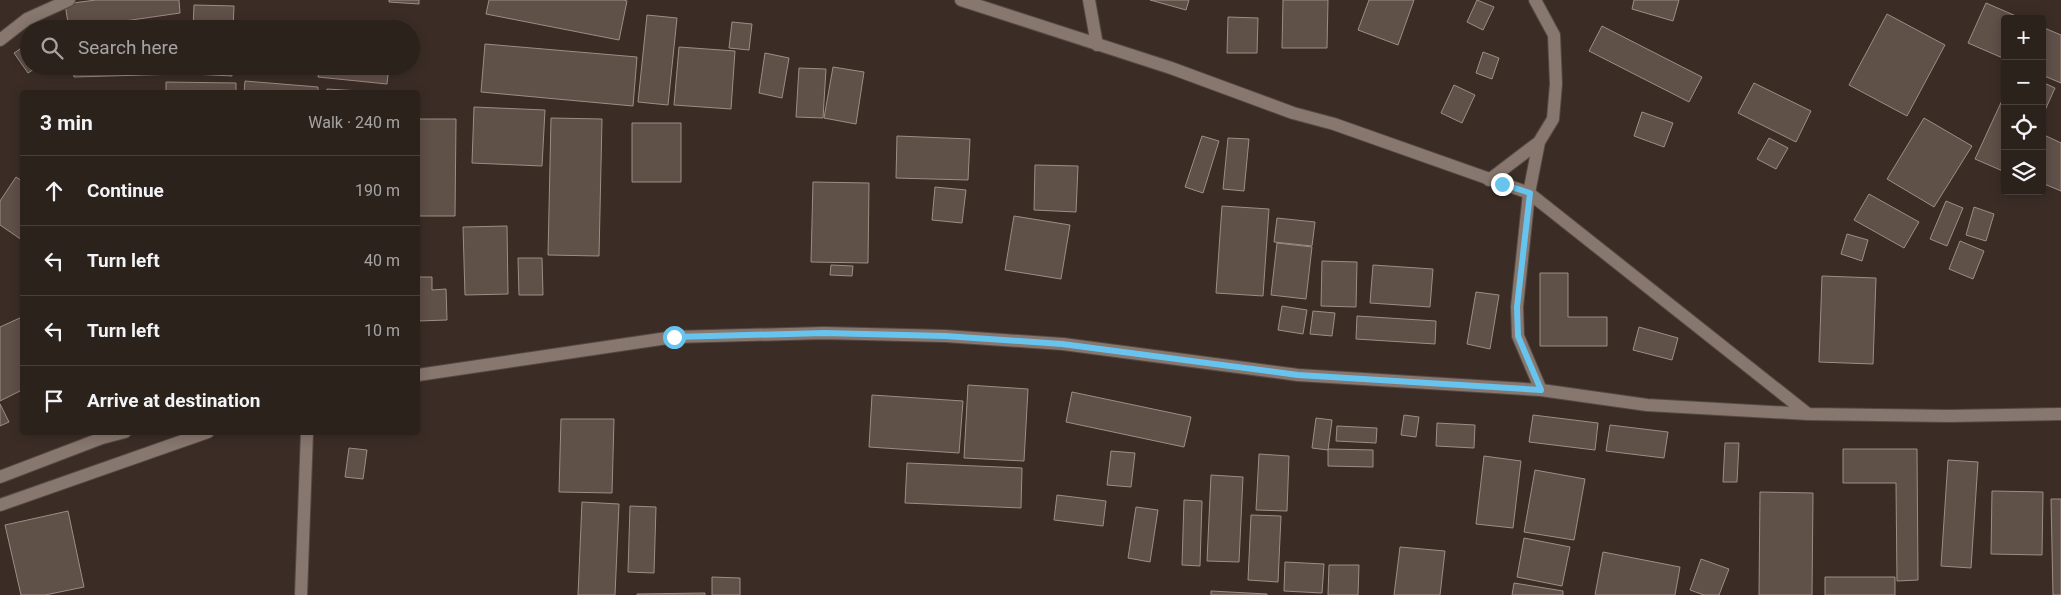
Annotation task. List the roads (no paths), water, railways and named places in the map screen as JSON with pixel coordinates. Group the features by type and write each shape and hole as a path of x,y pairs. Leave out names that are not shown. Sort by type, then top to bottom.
{"street":[{"path":"26,20 68,0"},
{"path":"961,0 1171,68 1294,113 1334,124 1530,193 1808,414"},
{"path":"1089,0 1097,45"},
{"path":"1490,180 1539,142 1553,119 1556,84 1554,36 1535,0"},
{"path":"0,40 20,24"},
{"path":"1539,142 1530,193 1517,307 1518,336 1541,390"},
{"path":"420,375 674,337 824,333 945,336 1062,344 1298,375 1541,390 1647,406 1808,414 1949,416 2061,414"},
{"path":"0,477 114,435"},
{"path":"0,505 199,435"},
{"path":"301,595 307,435"}]}
